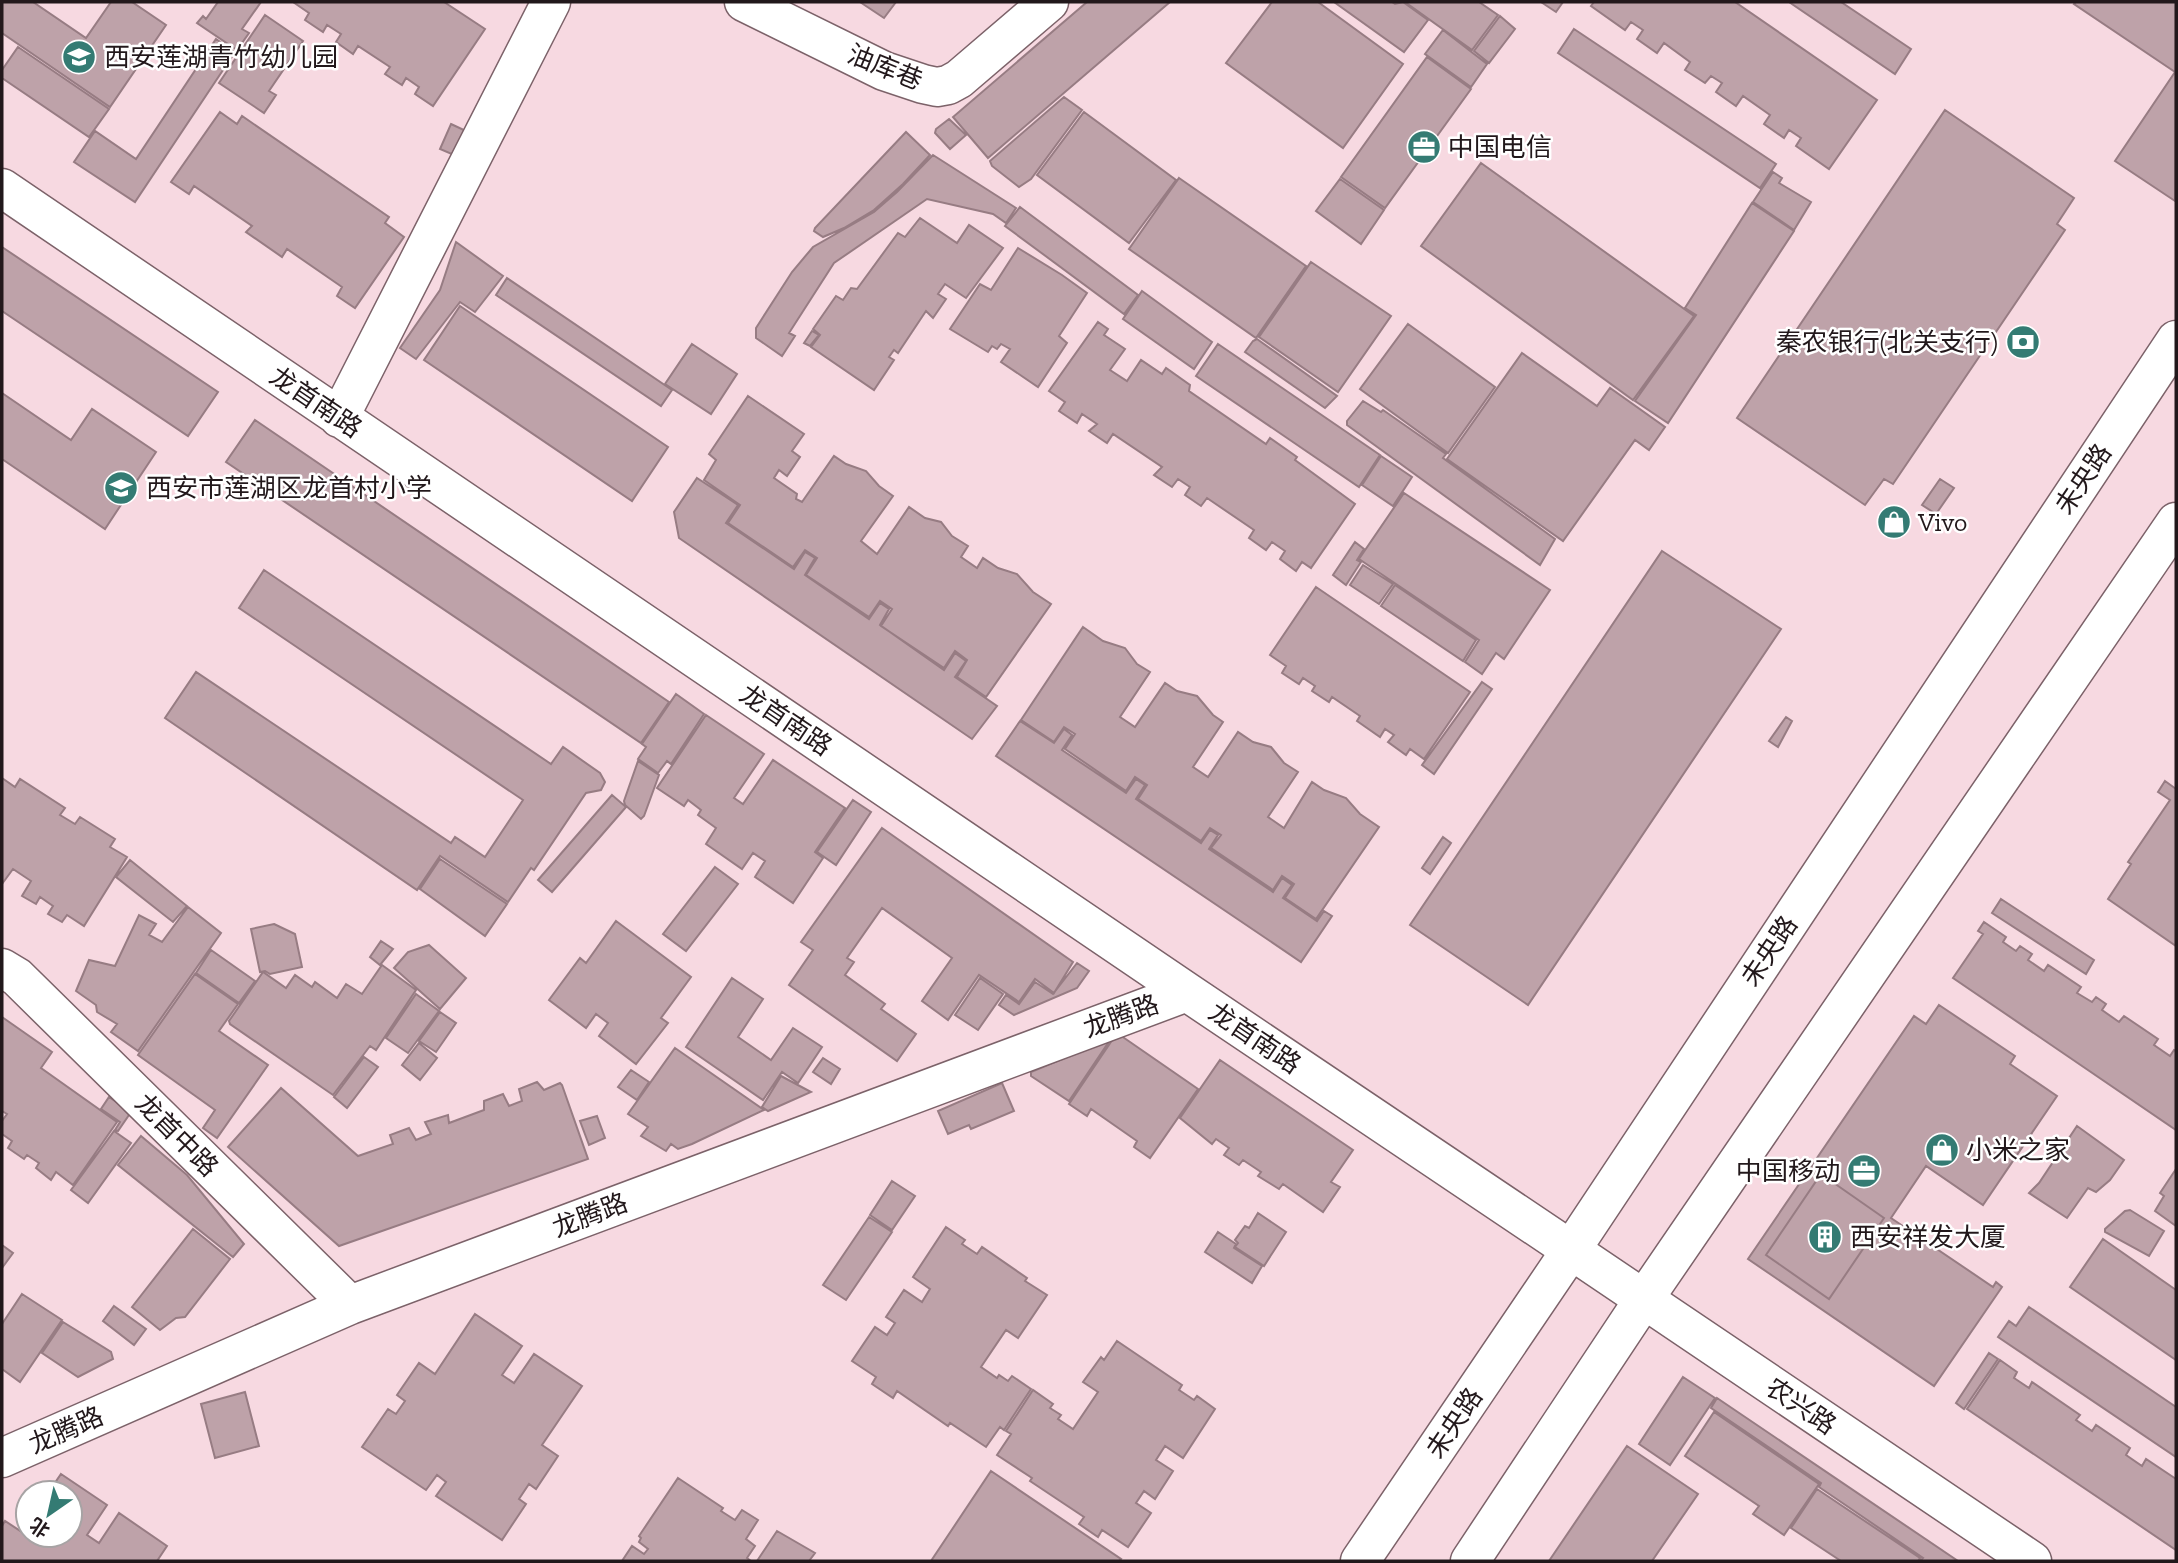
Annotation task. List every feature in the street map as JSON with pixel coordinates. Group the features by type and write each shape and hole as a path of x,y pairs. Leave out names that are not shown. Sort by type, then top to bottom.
{"street":[{"path":"339,418 551,2"},
{"name":"油库巷","path":"744,2 884,71 937,87 960,79 1049,2"},
{"name":"龙首南路","path":"2,188 1572,1250"},
{"name":"未央路","path":"1360,1561 1572,1250 2176,340"},
{"path":"1470,1561 1644,1299 2176,522"},
{"name":"龙首中路","path":"2,968 17,977 350,1305"},
{"name":"龙腾路","path":"2,1458 350,1305 1187,992"},
{"name":"农兴路","path":"1572,1250 2032,1561"}],"building":[{"path":"2,2 33,2 86,38 111,2 132,2 166,25 110,107 2,33"},
{"path":"218,2 261,2 242,29 249,33 237,50 197,23 203,16 206,19"},
{"path":"293,2 444,2 485,29 433,106 415,94 419,87 406,78 402,85 385,74 390,67 358,46 353,54 336,42 341,34 327,25 323,32 305,20 309,13"},
{"path":"860,2 896,2 884,18"},
{"path":"1087,2 1170,2 988,158 953,117"},
{"path":"1272,2 1318,2 1403,64 1343,148 1226,63"},
{"path":"1334,2 1403,2 1428,20 1404,52"},
{"path":"1405,2 1479,2 1498,15 1472,50"},
{"path":"1541,2 1563,2 1556,12"},
{"path":"1594,2 1735,2 1877,100 1829,169 1796,146 1801,138 1789,130 1784,138 1764,124 1770,115 1743,96 1736,106 1716,92 1722,83 1711,76 1705,83 1685,70 1690,62 1664,43 1657,53 1637,39 1643,30 1631,22 1625,30 1591,6"},
{"path":"1789,2 1841,2 1911,49 1895,74"},
{"path":"2176,2 2175,201 2115,161 2175,72 2074,4"},
{"path":"265,15 303,41 269,91 276,95 264,113 219,83"},
{"path":"1500,16 1515,29 1489,63 1474,51"},
{"path":"1574,29 1776,164 1760,188 1558,53"},
{"path":"1443,30 1487,64 1471,87 1425,54"},
{"path":"216,39 235,52 135,202 74,162 95,131 136,159"},
{"path":"18,47 109,109 89,137 2,78 2,70"},
{"path":"1427,57 1471,89 1385,208 1341,177"},
{"path":"1064,97 1082,110 1031,179 1019,187 992,166 990,161"},
{"path":"1945,110 2074,198 2057,224 2065,230 1893,484 1884,479 1865,505 1737,418"},
{"path":"220,112 237,124 242,116 389,217 385,223 404,237 355,308 337,296 342,287 287,249 282,257 246,232 252,226 194,186 189,194 171,182"},
{"path":"1084,112 1176,180 1129,243 1037,175"},
{"path":"949,119 966,135 950,149 935,133 936,129"},
{"path":"451,124 466,131 454,155 440,149"},
{"path":"906,132 930,155 874,210 823,237 814,231 815,228"},
{"path":"933,155 1016,208 1006,223 993,214 927,199 834,263 789,333 795,336 782,356 756,338 756,328 792,272 813,247 874,212"},
{"path":"1481,163 1694,316 1633,400 1421,246"},
{"path":"1773,172 1782,178 1779,183 1811,202 1794,230 1753,202"},
{"path":"1179,178 1306,266 1256,338 1129,249"},
{"path":"1340,179 1384,210 1361,244 1316,211"},
{"path":"1752,203 1794,231 1668,423 1635,401 1696,315 1685,308"},
{"path":"1020,207 1138,295 1124,314 1005,226"},
{"path":"920,218 957,243 969,225 1003,248 966,298 945,284 938,294 946,299 933,318 926,311 898,353 894,350 889,357 894,360 874,390 811,347 820,335 813,329 836,296 843,300 851,288 857,289 898,233 905,237"},
{"path":"456,242 503,276 475,312 460,302 416,359 400,348 440,290"},
{"path":"2,247 218,392 188,436 2,311"},
{"path":"1018,248 1087,293 1059,336 1067,343 1038,387 1001,362 1010,349 1001,344 997,349 992,346 988,352 950,329 980,284 991,290"},
{"path":"1311,262 1391,316 1338,392 1259,337"},
{"path":"507,278 672,390 661,406 496,295"},
{"path":"1142,291 1212,342 1194,369 1123,319"},
{"path":"460,306 668,447 632,501 424,360"},
{"path":"1098,322 1108,329 1104,335 1125,349 1110,370 1127,381 1141,360 1162,374 1166,368 1190,385 1189,391 1266,444 1270,438 1355,504 1311,568 1302,562 1296,571 1280,559 1285,551 1272,542 1266,550 1249,538 1254,530 1207,498 1201,506 1185,495 1190,487 1178,479 1172,487 1154,475 1162,467 1113,434 1107,443 1089,431 1097,424 1082,414 1077,423 1059,411 1065,402 1049,391"},
{"path":"1408,324 1495,387 1448,453 1360,389"},
{"path":"812,331 819,335 810,346 804,343"},
{"path":"1257,339 1337,396 1325,408 1245,352"},
{"path":"692,344 737,374 711,414 665,384"},
{"path":"1218,344 1380,455 1359,487 1196,376"},
{"path":"1522,353 1597,406 1610,388 1665,427 1649,450 1635,440 1563,541 1447,459"},
{"path":"2,393 71,440 92,409 156,452 105,529 2,459"},
{"path":"748,396 804,434 792,451 800,457 787,476 779,470 774,478 797,494 796,499 802,502 834,456 846,464 866,471 879,486 893,496 861,541 877,554 909,507 925,518 941,522 952,536 968,546 961,557 977,568 983,558 998,568 1017,574 1033,592 1051,604 986,697 957,677 967,660 955,651 944,668 881,626 892,609 880,601 869,617 806,575 817,558 805,550 793,567 728,523 740,505 704,480 716,460 709,454"},
{"path":"1363,401 1381,412 1383,410 1446,454 1443,458 1555,539 1540,565 1347,425 1347,421"},
{"path":"255,420 669,702 641,743 226,462"},
{"path":"1381,456 1412,477 1393,506 1362,485"},
{"path":"697,478 738,505 726,523 794,569 805,552 815,558 805,575 869,619 880,603 889,609 880,625 944,670 955,653 966,661 955,677 997,706 972,739 679,538 674,512"},
{"path":"1940,479 1954,488 1936,514 1922,505"},
{"path":"1404,493 1550,590 1504,659 1496,653 1482,674 1465,662 1479,640 1359,559"},
{"path":"1355,542 1364,549 1357,560 1361,562 1346,585 1333,575"},
{"path":"1662,551 1781,629 1528,1005 1410,925"},
{"path":"1363,565 1393,584 1379,604 1350,585"},
{"path":"264,570 551,764 563,747 600,773 605,782 601,790 586,793 534,870 531,868 508,902 440,856 417,890 165,718 196,672 451,843 455,837 485,857 523,800 239,608"},
{"path":"1395,585 1476,640 1463,661 1381,606"},
{"path":"1316,587 1470,692 1424,759 1410,749 1406,755 1388,742 1394,735 1385,729 1380,737 1357,721 1360,716 1332,697 1329,702 1312,691 1315,686 1303,678 1299,684 1282,673 1286,666 1270,655"},
{"path":"1083,627 1103,641 1125,648 1137,664 1150,672 1120,717 1135,727 1165,683 1177,691 1197,696 1213,715 1223,722 1193,767 1208,777 1238,732 1253,742 1271,747 1284,763 1298,772 1268,817 1284,828 1312,782 1324,790 1346,798 1360,814 1379,827 1316,919 1285,898 1294,884 1282,876 1273,890 1211,848 1221,835 1210,828 1201,841 1138,799 1147,785 1135,777 1126,791 1065,749 1075,734 1064,727 1054,742 1021,720"},
{"path":"1482,682 1492,689 1434,774 1422,765"},
{"path":"676,694 704,714 671,764 667,761 658,773 638,759 646,747 642,744"},
{"path":"706,715 764,754 734,798 743,804 773,760 845,808 815,852 823,858 793,903 755,877 765,861 753,853 742,869 706,844 716,828 698,815 701,810 688,800 684,806 657,788"},
{"path":"1786,717 1792,721 1778,747 1769,741"},
{"path":"1020,721 1054,743 1064,729 1072,735 1062,750 1126,793 1136,779 1145,785 1136,799 1201,843 1210,830 1218,835 1209,849 1273,892 1282,878 1292,885 1283,898 1317,921 1324,911 1332,916 1301,962 996,756"},
{"path":"638,761 659,775 641,819 624,801"},
{"path":"2,778 15,787 20,779 65,808 60,815 75,824 80,817 115,839 110,847 127,857 84,926 67,915 62,922 48,914 53,906 40,897 36,904 22,896 31,881 13,869 2,884"},
{"path":"2165,781 2176,789 2176,946 2108,899 2131,864 2128,862 2170,800 2158,792"},
{"path":"612,795 626,807 552,892 538,880"},
{"path":"853,800 871,812 836,865 817,852"},
{"path":"882,828 1073,962 1054,993 1035,979 1019,1002 979,975 948,1020 922,1001 952,958 882,908 847,958 854,962 845,975 885,1004 881,1009 916,1034 897,1061 789,985 813,950 801,942"},
{"path":"1443,837 1451,843 1430,874 1422,868"},
{"path":"440,859 507,904 485,936 420,889"},
{"path":"130,860 187,906 173,922 116,877"},
{"path":"715,867 738,884 686,951 663,934"},
{"path":"2001,899 2094,960 2086,974 1992,913"},
{"path":"188,907 221,933 138,1051 111,1032 117,1024 97,1012 96,1005 76,991 89,960 115,966 139,915 156,924 149,935 162,942"},
{"path":"616,921 691,977 661,1018 668,1023 636,1064 599,1036 608,1023 596,1014 586,1028 549,1000 580,958 586,963"},
{"path":"1984,922 2006,937 2003,942 2016,951 2020,946 2032,954 2028,960 2044,971 2048,965 2081,987 2077,993 2092,1002 2096,997 2106,1004 2102,1010 2119,1022 2124,1016 2158,1039 2154,1045 2170,1056 2176,1051 2176,1130 1953,978 1983,934 1978,931"},
{"path":"274,924 295,934 302,967 270,974 260,972 251,929"},
{"path":"381,941 393,949 380,965 370,957"},
{"path":"429,945 466,978 440,1009 394,968 408,952"},
{"path":"211,950 255,981 239,1003 196,973"},
{"path":"1077,963 1089,971 1077,988 1014,1015 999,1005 1006,995 1019,1004 1035,982 1053,994"},
{"path":"382,965 416,990 376,1050 370,1046 333,1095 230,1024 229,1021 263,972 286,988 295,975 312,987 315,982 337,998 346,984 362,994"},
{"path":"195,974 238,1004 219,1031 268,1065 217,1138 203,1128 215,1110 138,1055"},
{"path":"732,978 763,999 738,1037 771,1060 793,1028 822,1047 798,1083 782,1072 763,1100 686,1047"},
{"path":"980,978 1003,994 978,1030 955,1015"},
{"path":"416,994 439,1011 408,1053 386,1038"},
{"path":"1939,1005 2015,1056 2010,1064 2057,1096 1983,1205 1926,1166 1891,1218 1993,1287 1996,1282 2002,1287 1934,1386 1748,1259 1914,1016 1926,1024"},
{"path":"440,1012 456,1023 436,1052 419,1041"},
{"path":"2,1017 52,1052 41,1068 117,1122 73,1185 56,1172 51,1180 36,1168 39,1163 27,1155 24,1159 8,1148 12,1141 2,1134 2,1121 7,1114 2,1111"},
{"path":"1117,1033 1198,1089 1150,1158 1134,1147 1137,1141 1091,1109 1087,1116 1069,1104"},
{"path":"1105,1041 1108,1043 1069,1101 1031,1076 1031,1072"},
{"path":"419,1043 437,1058 420,1080 402,1065"},
{"path":"675,1048 764,1110 678,1149 671,1144 666,1151 641,1136 648,1127 628,1114"},
{"path":"364,1057 378,1067 347,1108 334,1097"},
{"path":"823,1058 840,1069 831,1084 813,1072"},
{"path":"1220,1060 1353,1150 1331,1182 1340,1187 1323,1212 1283,1184 1279,1189 1258,1176 1261,1172 1243,1160 1239,1165 1224,1155 1229,1148 1216,1139 1212,1144 1180,1118"},
{"path":"631,1070 649,1082 637,1100 618,1087"},
{"path":"781,1076 811,1092 768,1111 762,1107"},
{"path":"537,1082 544,1090 560,1083 562,1085 588,1159 339,1246 228,1147 281,1088 358,1156 393,1144 390,1135 409,1128 416,1140 431,1134 425,1122 448,1115 449,1123 484,1110 484,1101 503,1094 509,1106 522,1101 519,1089"},
{"path":"1002,1083 1014,1111 971,1129 969,1125 948,1134 938,1111"},
{"path":"109,1097 131,1112 118,1131 115,1130 120,1122 101,1109"},
{"path":"597,1116 605,1138 589,1145 580,1121"},
{"path":"2077,1126 2124,1160 2110,1180 2096,1192 2088,1188 2067,1218 2029,1193 2039,1183"},
{"path":"114,1131 131,1143 88,1203 71,1190"},
{"path":"141,1136 187,1175 244,1244 233,1257 118,1165"},
{"path":"2176,1169 2176,1226 2155,1211 2164,1196 2160,1193"},
{"name":"西安祥发大厦","path":"1821,1174 1884,1218 1829,1299 1766,1255"},
{"path":"892,1181 915,1196 892,1230 870,1215"},
{"path":"2130,1210 2164,1231 2149,1256 2105,1232 2125,1211"},
{"path":"1258,1213 1286,1232 1264,1266 1235,1247 1238,1243 1235,1240 1245,1226 1249,1228"},
{"path":"869,1217 892,1232 846,1300 823,1285"},
{"path":"946,1227 965,1240 962,1244 977,1254 982,1247 1047,1295 1018,1338 1006,1330 981,1367 997,1378 999,1375 1008,1381 1012,1376 1031,1389 1004,1430 1000,1427 986,1447 950,1423 948,1426 897,1391 893,1398 872,1384 876,1377 852,1361 875,1327 887,1335 895,1323 886,1317 904,1290 922,1302 930,1289 913,1277"},
{"path":"193,1229 230,1259 185,1317 176,1318 160,1330 132,1307"},
{"path":"1218,1232 1236,1244 1234,1248 1262,1266 1252,1283 1205,1252"},
{"path":"2103,1239 2176,1290 2176,1360 2070,1287"},
{"path":"2,1245 13,1253 2,1268"},
{"path":"22,1294 62,1320 20,1382 2,1369 2,1324"},
{"path":"114,1306 146,1329 134,1345 103,1321"},
{"path":"2029,1307 2176,1407 2176,1457 1998,1337 2009,1321 2016,1326"},
{"path":"475,1314 522,1346 502,1375 514,1383 534,1354 582,1386 542,1445 558,1456 536,1489 529,1484 519,1499 526,1504 502,1540 436,1496 446,1482 437,1475 426,1490 362,1447 388,1409 396,1414 405,1401 397,1395 419,1363 435,1374"},
{"path":"63,1322 111,1352 113,1359 78,1377 42,1353"},
{"path":"1117,1341 1182,1385 1179,1390 1194,1400 1197,1396 1215,1409 1183,1458 1165,1446 1156,1460 1173,1471 1155,1499 1144,1491 1136,1503 1151,1513 1128,1547 1102,1530 1098,1537 1079,1524 1084,1517 997,1455 1011,1434 1006,1431 1033,1390 1053,1404 1050,1408 1061,1415 1058,1419 1073,1429 1098,1392 1083,1382 1101,1357 1104,1360"},
{"path":"1989,1353 1998,1359 1964,1409 1956,1403"},
{"path":"2000,1360 2017,1372 2014,1378 2029,1388 2032,1382 2080,1415 2076,1420 2092,1431 2096,1425 2130,1448 2126,1455 2142,1466 2146,1459 2176,1479 2176,1550 1967,1409"},
{"path":"1683,1377 1715,1398 1670,1465 1639,1444"},
{"path":"245,1392 259,1446 215,1458 201,1404"},
{"path":"1717,1398 1958,1561 1920,1561 1923,1558 1819,1487 1821,1483 1711,1408"},
{"path":"1714,1412 1819,1484 1784,1535 1753,1514 1759,1506 1685,1456"},
{"path":"1627,1446 1698,1494 1652,1561 1549,1561"},
{"path":"991,1471 1121,1559 931,1561"},
{"path":"678,1478 723,1508 721,1511 735,1520 742,1510 758,1520 746,1539 755,1546 747,1558 751,1561 622,1561 632,1546 644,1554 648,1549 639,1542 639,1536"},
{"path":"1817,1489 1920,1558 1918,1561 1841,1561 1791,1528"},
{"path":"84,1490 107,1505 87,1535 99,1543 119,1513 167,1546 157,1561 2,1561 2,1526 5,1521 14,1527 14,1549 84,1549"},
{"path":"777,1531 815,1553 809,1561 757,1561"}],"place":[{"name":"西安莲湖青竹幼儿园","path":"79,57"},
{"name":"中国电信","path":"1424,147"},
{"name":"秦农银行(北关支行)","path":"2023,342"},
{"name":"西安市莲湖区龙首村小学","path":"121,488"},
{"name":"Vivo","path":"1894,522"},
{"name":"小米之家","path":"1942,1150"},
{"name":"中国移动","path":"1864,1171"},
{"name":"西安祥发大厦","path":"1825,1237"}]}
